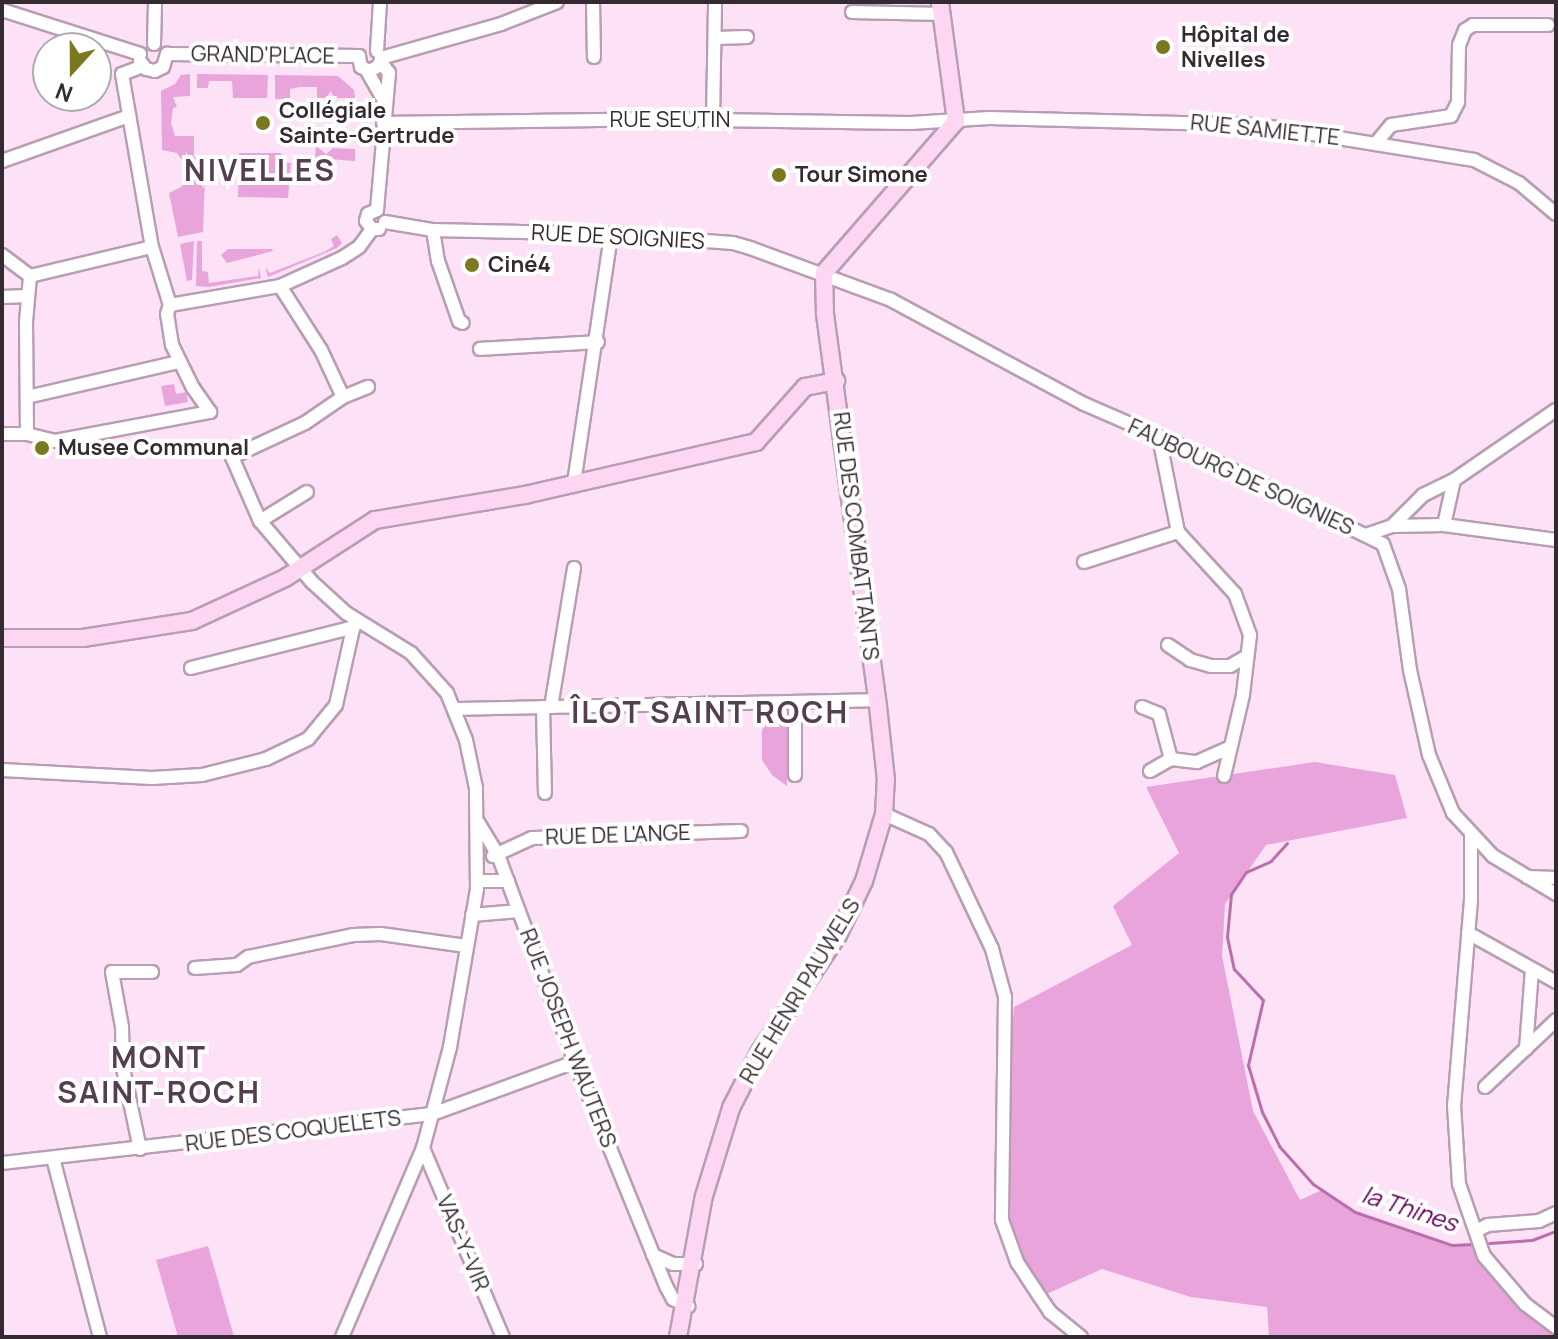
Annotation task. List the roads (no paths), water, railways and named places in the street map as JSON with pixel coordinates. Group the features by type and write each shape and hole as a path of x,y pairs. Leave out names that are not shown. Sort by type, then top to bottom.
{"main road":[{"path":"824,273 956,121 941,8"},
{"name":"RUE DES COMBATTANTS","path":"824,273 825,313 877,700 885,807"},
{"path":"2,638 83,638 192,621 285,578 375,520 574,483 756,442 805,387 836,381"},
{"name":"RUE HENRI PAUWELS","path":"685,1337 687,1305 713,1167 731,1108 759,1053 814,972 854,905 885,807"},
{"name":"RUE HENRI PAUWELS","path":"678,1337 687,1305"}],"street":[{"path":"154,44 155,2"},
{"path":"377,210 384,101 389,73 380,57 365,50 359,56 359,63 367,71 374,70 380,57 380,2"},
{"path":"380,57 501,24 557,2"},
{"path":"593,2 594,57"},
{"path":"713,120 717,38 715,2"},
{"path":"852,12 941,8"},
{"path":"2,10 141,60 159,70 166,63 167,54 154,44"},
{"path":"1376,143 1391,125 1451,116 1458,102 1459,45 1465,30 1473,25 1548,25"},
{"path":"717,38 747,37"},
{"path":"2,434 27,434 55,441 210,412 179,362 169,327 170,305 152,247 122,74 141,60 145,46 154,44"},
{"name":"GRAND'PLACE","path":"167,54 359,56"},
{"name":"GRAND'PLACE","path":"367,71 384,101"},
{"path":"2,161 129,116"},
{"name":"RUE SAMIETTE","path":"956,121 989,118 1216,122 1376,143 1474,160 1519,183 1556,214"},
{"name":"RUE SEUTIN","path":"383,123 956,121"},
{"path":"170,305 280,286 342,258 359,247 372,229 382,228 385,222 383,213 377,210"},
{"path":"372,229 366,218 377,210"},
{"name":"RUE DE SOIGNIES","path":"385,222 433,230 611,234 733,243 824,273"},
{"path":"433,230 438,261 459,321 463,323"},
{"path":"574,483 598,342 611,234"},
{"path":"30,276 152,247"},
{"path":"2,255 30,276"},
{"name":"FAUBOURG DE SOIGNIES","path":"824,273 891,300 1084,404 1195,452 1383,544 1399,589 1410,670 1429,755 1453,813 1493,856 1556,894"},
{"path":"27,434 30,276"},
{"path":"280,286 300,312 343,397"},
{"path":"2,297 28,296"},
{"path":"480,349 598,342"},
{"path":"27,397 179,362"},
{"path":"342,1337 423,1148 450,1047 477,881 476,788 472,759 447,693 411,653 354,623 300,567 260,521 232,457 305,423 343,397 368,387"},
{"path":"1392,526 1423,495 1454,480 1556,410"},
{"path":"1159,437 1178,532 1235,594 1250,635 1243,695 1228,748 1224,776"},
{"path":"1444,525 1454,480"},
{"path":"260,521 307,492"},
{"path":"1366,535 1392,526 1444,525 1556,540"},
{"path":"1084,562 1178,532"},
{"path":"545,793 547,707 574,568"},
{"path":"191,668 354,623"},
{"path":"2,770 152,778 202,775 266,759 308,739 329,715 342,684 354,623"},
{"path":"1168,645 1190,660 1211,666 1238,663 1247,656"},
{"path":"454,709 877,700"},
{"path":"795,702 795,775"},
{"path":"1142,707 1159,714 1171,759"},
{"path":"1150,771 1171,759 1197,762 1228,748"},
{"path":"885,807 929,834 946,852 992,949 1005,997 1002,1220 1017,1262 1050,1312 1081,1337"},
{"name":"RUE JOSEPH WAUTERS","path":"478,817 498,855 575,1062 653,1255 673,1299 687,1305"},
{"name":"RUE DE L'ANGE","path":"477,859 498,855 532,838 741,831"},
{"path":"1471,835 1468,933 1454,1105 1459,1184 1484,1256 1525,1304 1556,1327"},
{"path":"1526,877 1556,878"},
{"path":"477,881 508,881"},
{"path":"472,915 519,911"},
{"path":"1468,933 1556,982"},
{"path":"195,968 237,965 248,957 353,935 381,934 466,946"},
{"path":"1526,1049 1532,970"},
{"path":"140,1149 123,1068 122,1027 112,972 152,972"},
{"path":"1485,1087 1556,1020"},
{"name":"RUE DES COQUELETS","path":"2,1163 432,1114 575,1062"},
{"name":"VAS-Y-VIR","path":"423,1148 503,1337"},
{"path":"53,1158 100,1337"},
{"path":"1476,1231 1488,1225 1539,1221 1556,1213"},
{"path":"653,1255 673,1264 694,1263"}],"waterway":[{"name":"la Thines","path":"1287,843 1271,861 1246,872 1231,894 1227,937 1234,969 1263,1000 1248,1065 1262,1112 1279,1146 1313,1184 1355,1212 1452,1245 1473,1244"},
{"name":"la Thines","path":"1489,1243 1532,1240 1556,1231"}],"place":[{"name":"Hôpital de Nivelles","path":"1163,47"},
{"name":"Collégiale Sainte-Gertrude","path":"263,123"},
{"name":"Tour Simone","path":"779,175"},
{"name":"Ciné4","path":"472,265"},
{"name":"Musee Communal","path":"42,448"}],"district":[{"name":"NIVELLES","path":"260,170"},
{"name":"ÎLOT SAINT ROCH","path":"710,712"},
{"name":"MONT SAINT-ROCH","path":"159,1074"}]}
